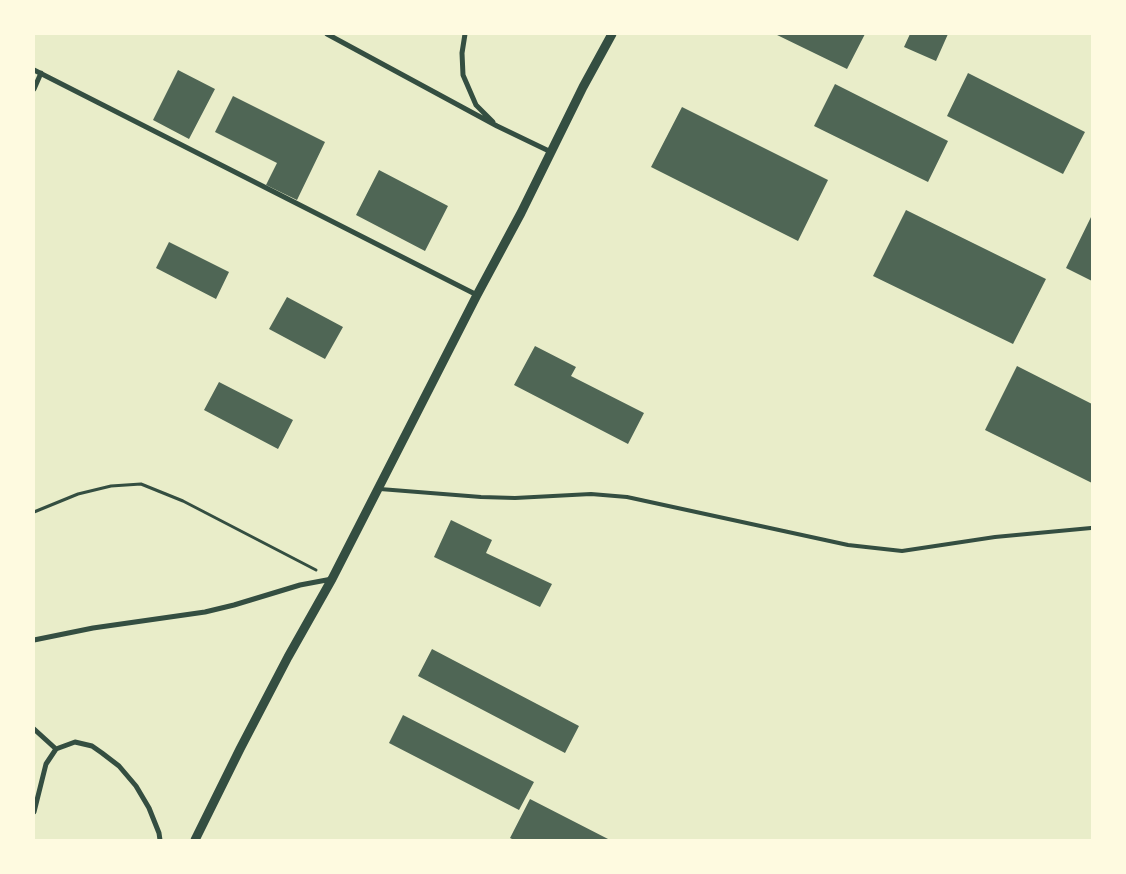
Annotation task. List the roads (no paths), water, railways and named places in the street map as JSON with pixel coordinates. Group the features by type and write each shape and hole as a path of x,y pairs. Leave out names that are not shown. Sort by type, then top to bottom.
{"street":[{"path":"326,34 497,126 551,152"},
{"path":"466,34 462,53 463,76 476,105 497,126"},
{"path":"196,840 240,749 332,578 521,212 583,87 612,34"},
{"path":"34,70 477,295"},
{"path":"34,89 41,73"},
{"path":"34,640 93,628 234,606 300,585 332,578"},
{"path":"34,729 56,749"},
{"path":"34,812 46,764 56,749 75,742 92,746 119,766 136,786 149,808 160,840"}],"lane":[{"path":"378,489 481,497 515,498 591,494 627,497 848,545 902,551 995,537 1091,528"}]}
